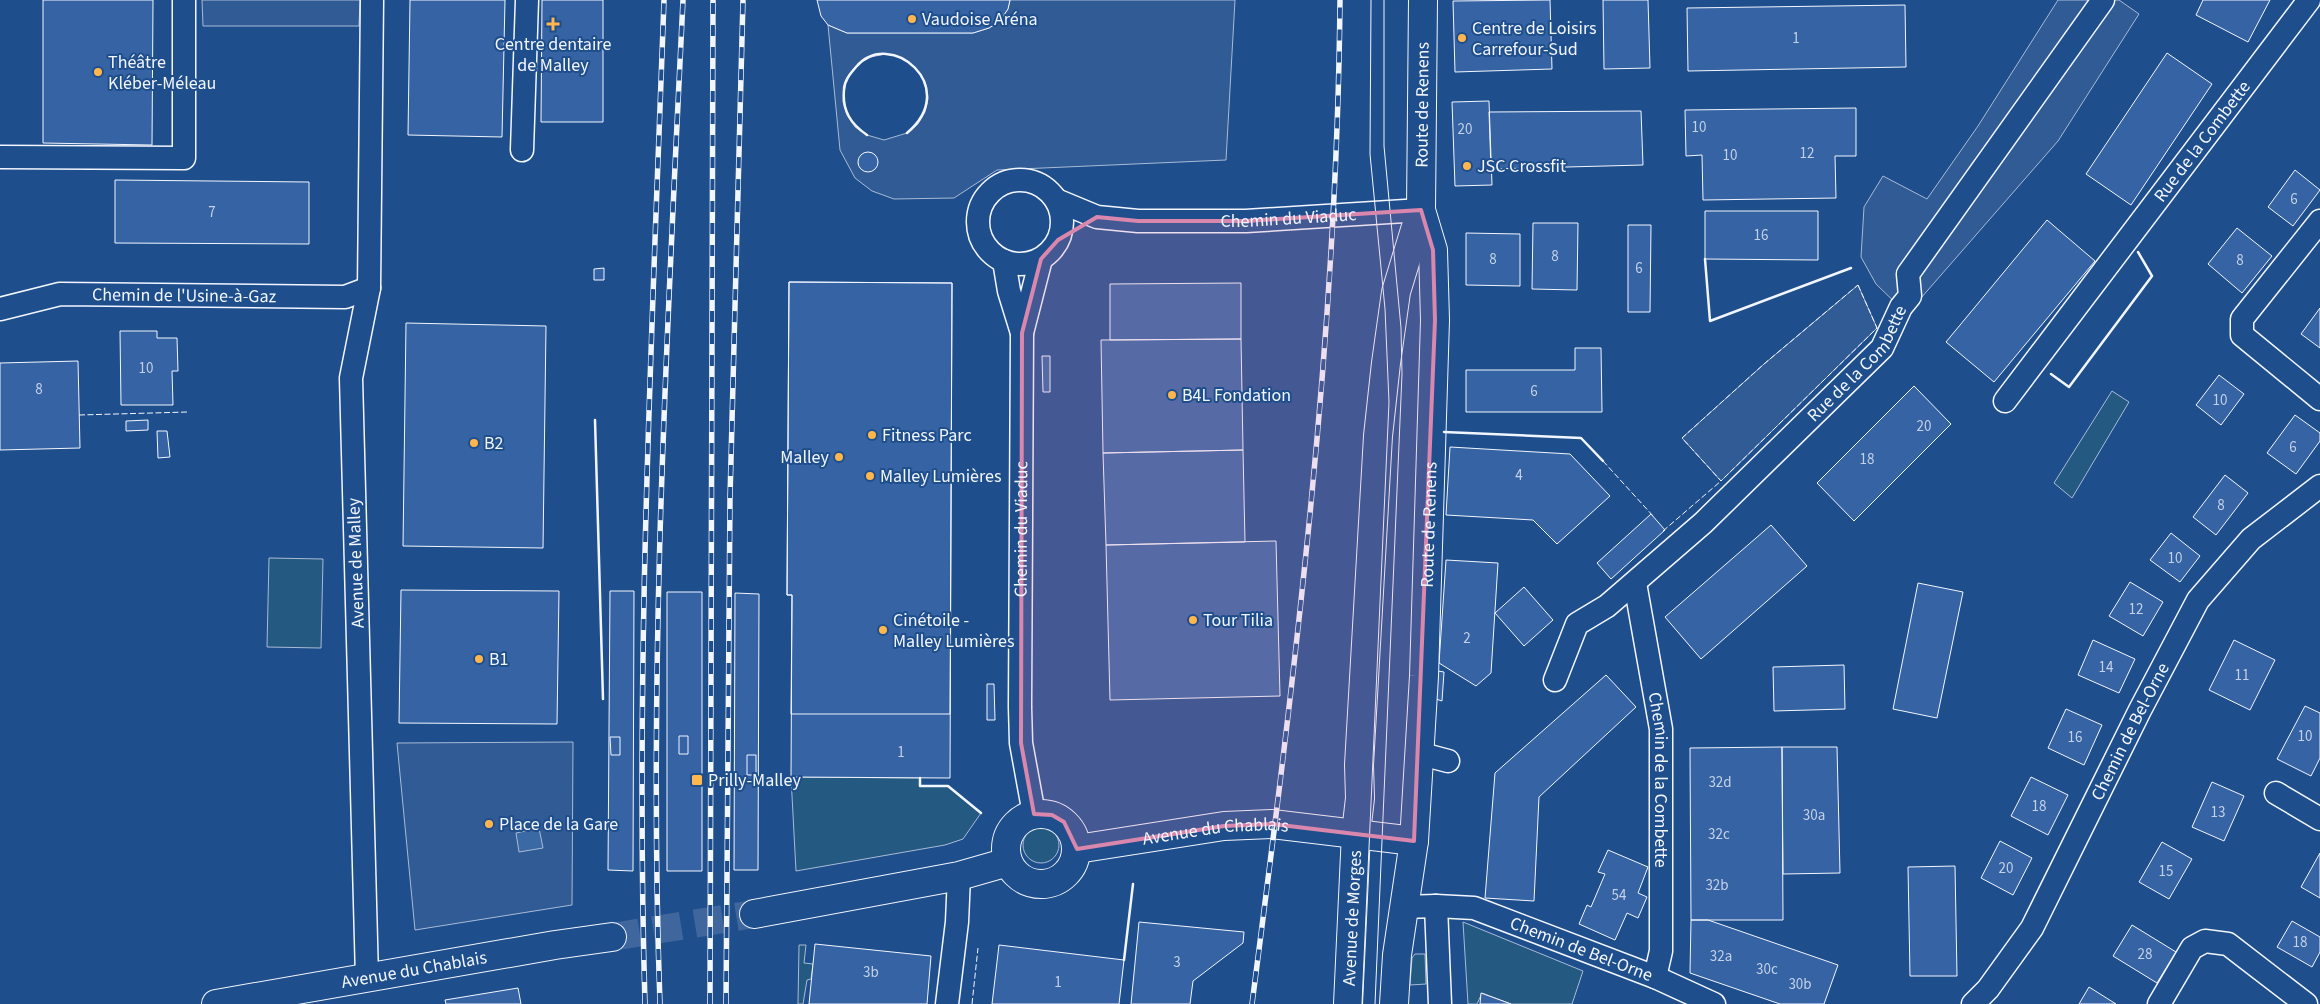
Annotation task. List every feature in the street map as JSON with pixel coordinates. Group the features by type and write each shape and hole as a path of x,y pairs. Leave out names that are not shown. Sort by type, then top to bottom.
{"main road":[{"name":"Route de Renens","path":"1356,833 1360,798 1358,765 1378,436 1396,292 1421,210 1424,0"},
{"name":"Route de Renens","path":"1414,840 1424,676 1435,320 1433,250 1421,210"},
{"path":"1034,814 1052,815 1064,822 1074,836 1077,849 1075,861 1070,871 1059,880 1047,884 1035,884 1022,880 1014,873 1005,852 1010,831 1017,822 1034,814"},
{"name":"Avenue du Chablais","path":"1077,849 1224,826 1272,824 1414,840"},
{"name":"Avenue de Morges","path":"1348,1004 1356,833"},
{"path":"1394,1004 1403,908 1414,840"},
{"path":"754,914 959,876 1008,862"},
{"name":"Avenue du Chablais","path":"216,1004 612,937"}],"street":[{"path":"0,157 184,158 184,0"},
{"name":"Avenue de Malley","path":"367,978 351,378 369,288 372,0 371,150"},
{"path":"522,150 527,0"},
{"name":"Rue de la Combette","path":"1555,680 1576,624 1607,606 1636,583 1703,523 1882,348 1901,307 1910,296 1908,274 2103,0"},
{"name":"Rue de la Combette","path":"2005,401 2310,0"},
{"path":"1017,181 1039,185 1056,200 1061,213 1062,227 1058,240 1051,251 1041,259 1029,264 1016,264 1004,261 986,247 981,237 979,216 987,196 1006,183 1017,181"},
{"name":"Chemin du Viaduc","path":"1056,200 1097,217 1138,221 1246,221 1421,210"},
{"path":"1058,240 1097,217"},
{"path":"2320,221 2242,319 2242,335 2320,399"},
{"name":"Chemin du Viaduc","path":"1034,814 1020,734 1022,332 1041,259"},
{"name":"Chemin du Viaduc","path":"1004,261 1009,291 1022,332"},
{"name":"Chemin de l'Usine-à-Gaz","path":"0,309 60,294 345,297 369,288"},
{"name":"Chemin de Bel-Orne","path":"1973,1004 1988,990 2032,928 2131,728 2198,600 2250,539 2320,486"},
{"name":"Chemin de la Combette","path":"1636,583 1661,729 1661,951 1655,977"},
{"path":"1418,753 1448,761"},
{"path":"2276,793 2320,819"},
{"path":"947,1004 957,922 959,876"},
{"path":"1440,1004 1441,906"},
{"name":"Chemin de Bel-Orne","path":"1403,908 1441,906 1474,908 1655,977 1714,1004"},
{"path":"2159,1004 2192,948 2205,941 2228,944 2306,1004"}],"highlighted area":[{"path":"1421,210 1433,250 1435,320 1414,841 1272,824 1224,826 1077,849 1064,822 1052,815 1034,814 1021,743 1020,707 1022,333 1041,259 1058,240 1097,217 1138,221 1246,221"}],"shaded area":[{"path":"202,0 360,0 359,26 203,26"},
{"path":"1010,0 1235,0 1226,160 997,170 954,198 894,199 872,191 855,178 840,150 828,25 847,33 973,33 989,28 999,22 1008,9","holes":["885,54 898,56 910,63 920,73 926,85 928,99 925,112 918,124 907,133 884,140 867,135 855,127 847,115 843,102 844,87 849,74 858,64 871,57","872,153 877,161 876,167 871,171 862,169 858,164 861,155"]},
{"path":"2058,0 2119,0 2139,14 2058,141 1907,314 1876,284 1861,257 1864,207 1883,176 1927,199 1978,126"},
{"path":"1858,285 1877,328 1721,481 1682,438 1764,364"},
{"path":"2112,391 2129,402 2072,498 2054,483"},
{"path":"269,558 323,559 321,648 267,647"},
{"name":"Place de la Gare","path":"573,742 572,905 415,930 397,743"},
{"path":"791,777 920,778 920,786 948,786 981,813 963,839 945,845 796,871"},
{"path":"1041,827 1048,828 1054,832 1058,838 1058,852 1054,858 1048,862 1041,863 1034,862 1028,858 1024,852 1023,845 1024,838 1028,832 1034,828"},
{"path":"539,828 543,848 519,852 516,833"},
{"path":"1463,922 1583,971 1572,1004 1511,1004 1482,993 1477,1004 1468,1004"},
{"path":"799,945 806,945 804,963 813,964 811,979 807,980 803,1004 798,1004"},
{"path":"1415,954 1425,954 1426,984 1410,985 1412,958"}],"building":[{"name":"Théâtre Kléber-Méleau","path":"43,0 153,0 152,145 43,143"},
{"path":"410,0 505,0 502,137 408,135"},
{"path":"542,0 603,0 603,122 541,122"},
{"name":"Vaudoise Aréna","path":"817,0 1010,0 1008,9 999,22 989,28 973,33 847,33 828,25 821,16"},
{"path":"1550,0 1552,69 1455,72 1453,1"},
{"path":"1603,0 1648,0 1650,68 1604,69"},
{"path":"2203,0 2270,0 2248,42 2196,15"},
{"path":"1905,5 1906,67 1688,71 1687,8"},
{"path":"2167,53 2212,84 2131,205 2086,174"},
{"path":"1489,101 1492,185 1455,186 1452,102"},
{"path":"1856,108 1856,156 1835,156 1836,198 1703,200 1702,155 1686,156 1685,110"},
{"path":"1641,111 1643,165 1491,169 1489,112"},
{"path":"868,152 875,155 878,162 875,169 868,172 861,169 858,162 861,155"},
{"path":"2295,170 2320,190 2293,226 2268,207"},
{"path":"115,180 309,182 309,244 115,243"},
{"path":"1705,211 1818,211 1818,260 1705,259"},
{"path":"2047,220 2095,261 1994,382 1946,342"},
{"path":"1533,223 1578,223 1577,290 1532,289"},
{"path":"1628,225 1651,225 1650,312 1628,312"},
{"path":"2237,228 2272,256 2242,293 2208,264"},
{"path":"1466,233 1520,234 1520,286 1466,285"},
{"path":"604,268 604,280 594,280 594,269"},
{"name":"Malley Lumières","path":"789,282 952,283 950,778 791,777 792,595 787,595"},
{"name":"Malley Lumières","path":"789,282 952,283 950,714 791,714 792,595 787,595"},
{"path":"1241,283 1241,339 1110,340 1110,284"},
{"path":"2320,308 2320,348 2301,334"},
{"name":"B2","path":"406,323 546,326 543,548 403,546"},
{"path":"120,331 157,331 157,338 177,338 178,371 172,371 173,405 121,405"},
{"name":"B4L Fondation","path":"1241,339 1243,450 1103,453 1101,340"},
{"path":"1575,348 1601,348 1602,412 1466,412 1466,370 1575,370"},
{"path":"1042,356 1050,356 1050,392 1043,392"},
{"path":"78,361 80,448 0,450 0,363"},
{"path":"2219,375 2244,394 2221,425 2196,405"},
{"path":"1914,386 1951,424 1854,521 1817,483"},
{"path":"2295,415 2320,433 2320,441 2296,474 2267,453"},
{"path":"148,420 148,430 126,431 126,421"},
{"path":"157,431 167,431 170,457 158,458"},
{"path":"1450,447 1570,454 1610,496 1557,544 1533,520 1446,515"},
{"path":"1243,450 1245,542 1106,545 1103,453"},
{"path":"2225,475 2248,493 2216,535 2193,517"},
{"path":"1651,514 1665,530 1611,579 1597,563"},
{"path":"1771,525 1807,566 1701,659 1665,617"},
{"path":"2171,533 2200,556 2180,582 2150,560"},
{"name":"Tour Tilia","path":"1276,541 1280,696 1110,700 1106,545"},
{"path":"1446,560 1498,563 1491,673 1476,686 1439,663"},
{"path":"2130,582 2163,602 2143,636 2109,616"},
{"path":"1918,583 1963,592 1937,718 1893,709"},
{"path":"1524,587 1553,620 1524,646 1495,613"},
{"name":"B1","path":"401,590 559,591 557,724 399,723"},
{"path":"610,591 634,591 633,871 608,870"},
{"path":"667,592 702,592 702,871 667,871"},
{"path":"735,593 759,594 758,870 734,870"},
{"path":"2093,640 2135,659 2119,693 2078,675"},
{"path":"2234,640 2275,660 2250,710 2209,690"},
{"path":"1844,665 1845,709 1774,711 1773,667"},
{"path":"1438,671 1444,672 1442,701 1436,699"},
{"path":"1606,675 1636,707 1539,797 1534,901 1485,898 1495,773"},
{"path":"987,684 994,684 995,720 987,720"},
{"path":"2305,706 2320,713 2320,758 2311,776 2277,759"},
{"path":"2066,709 2102,725 2084,765 2048,748"},
{"path":"679,736 688,736 688,754 679,754"},
{"path":"610,737 620,737 620,755 611,755"},
{"path":"1782,747 1837,747 1840,873 1783,874"},
{"path":"1782,747 1783,920 1691,920 1690,748"},
{"path":"747,755 756,755 756,775 747,775"},
{"path":"2031,777 2068,795 2048,835 2011,816"},
{"path":"2212,782 2244,796 2224,841 2192,827"},
{"path":"2000,841 2032,858 2013,895 1981,878"},
{"path":"2162,842 2192,859 2169,899 2139,882"},
{"path":"1608,850 1648,867 1638,893 1647,897 1638,918 1627,913 1615,940 1579,924 1587,905 1591,907 1605,874 1598,872"},
{"path":"2320,853 2320,898 2301,887"},
{"path":"1955,866 1957,976 1910,976 1908,867"},
{"path":"1691,920 1708,920 1838,965 1824,1004 1780,1004 1690,973"},
{"path":"2292,921 2320,937 2320,952 2312,967 2277,947"},
{"path":"1139,922 1244,932 1243,943 1193,981 1190,1004 1131,1004"},
{"path":"2132,925 2176,952 2157,983 2113,956"},
{"path":"815,944 931,956 927,1004 809,1004"},
{"path":"999,945 1124,960 1119,1004 992,1004"},
{"path":"2089,987 2116,1004 2079,1004"},
{"path":"518,988 521,1004 446,1004 445,1000"},
{"path":"1481,993 1511,1004 1480,1004"}],"tunnel":[{"path":"612,937 754,914"}],"tram line":[{"path":"1362,1004 1389,402 1385,309 1370,154 1371,0"},
{"path":"1375,1004 1402,374 1401,328 1384,146 1384,0"}],"railway":[{"path":"645,1004 642,878 643,627 664,0"},
{"path":"660,1004 656,753 658,627 671,251 683,0"},
{"path":"710,1004 713,0"},
{"path":"726,1004 730,498 743,0"},
{"path":"1252,1004 1298,629 1311,504 1331,252 1340,0"}],"fence":[{"path":"1858,285 1877,328 1721,481 1682,438 1764,364 1858,285"},
{"path":"79,415 188,412"},
{"path":"1603,461 1654,517"},
{"path":"1663,531 1721,481"},
{"path":"972,1004 978,948"}],"wall":[{"path":"867,135 856,126 846,111 844,87 856,67 870,56 886,54 902,58 915,68 924,81 927,98 922,115 907,133"},
{"path":"2051,374 2069,387 2152,276 2138,252"},
{"path":"1705,259 1710,321 1851,268"},
{"path":"595,420 603,699"},
{"path":"1444,432 1581,438 1603,461"},
{"path":"920,778 920,786 948,786 981,813"},
{"path":"1124,960 1133,884"}],"place":[{"name":"Vaudoise Aréna","path":"912,19"},
{"name":"Centre dentaire de Malley","path":"553,24"},
{"name":"Centre de Loisirs Carrefour-Sud","path":"1462,38"},
{"name":"Théâtre Kléber-Méleau","path":"98,72"},
{"name":"JSC Crossfit","path":"1467,166"},
{"name":"B4L Fondation","path":"1172,395"},
{"name":"Fitness Parc","path":"872,435"},
{"name":"B2","path":"474,443"},
{"name":"Malley","path":"839,457"},
{"name":"Malley Lumières","path":"870,476"},
{"name":"Tour Tilia","path":"1193,620"},
{"name":"Cinétoile - Malley Lumières","path":"883,630"},
{"name":"B1","path":"479,659"},
{"name":"Prilly-Malley","path":"697,780"},
{"name":"Place de la Gare","path":"489,824"}]}
